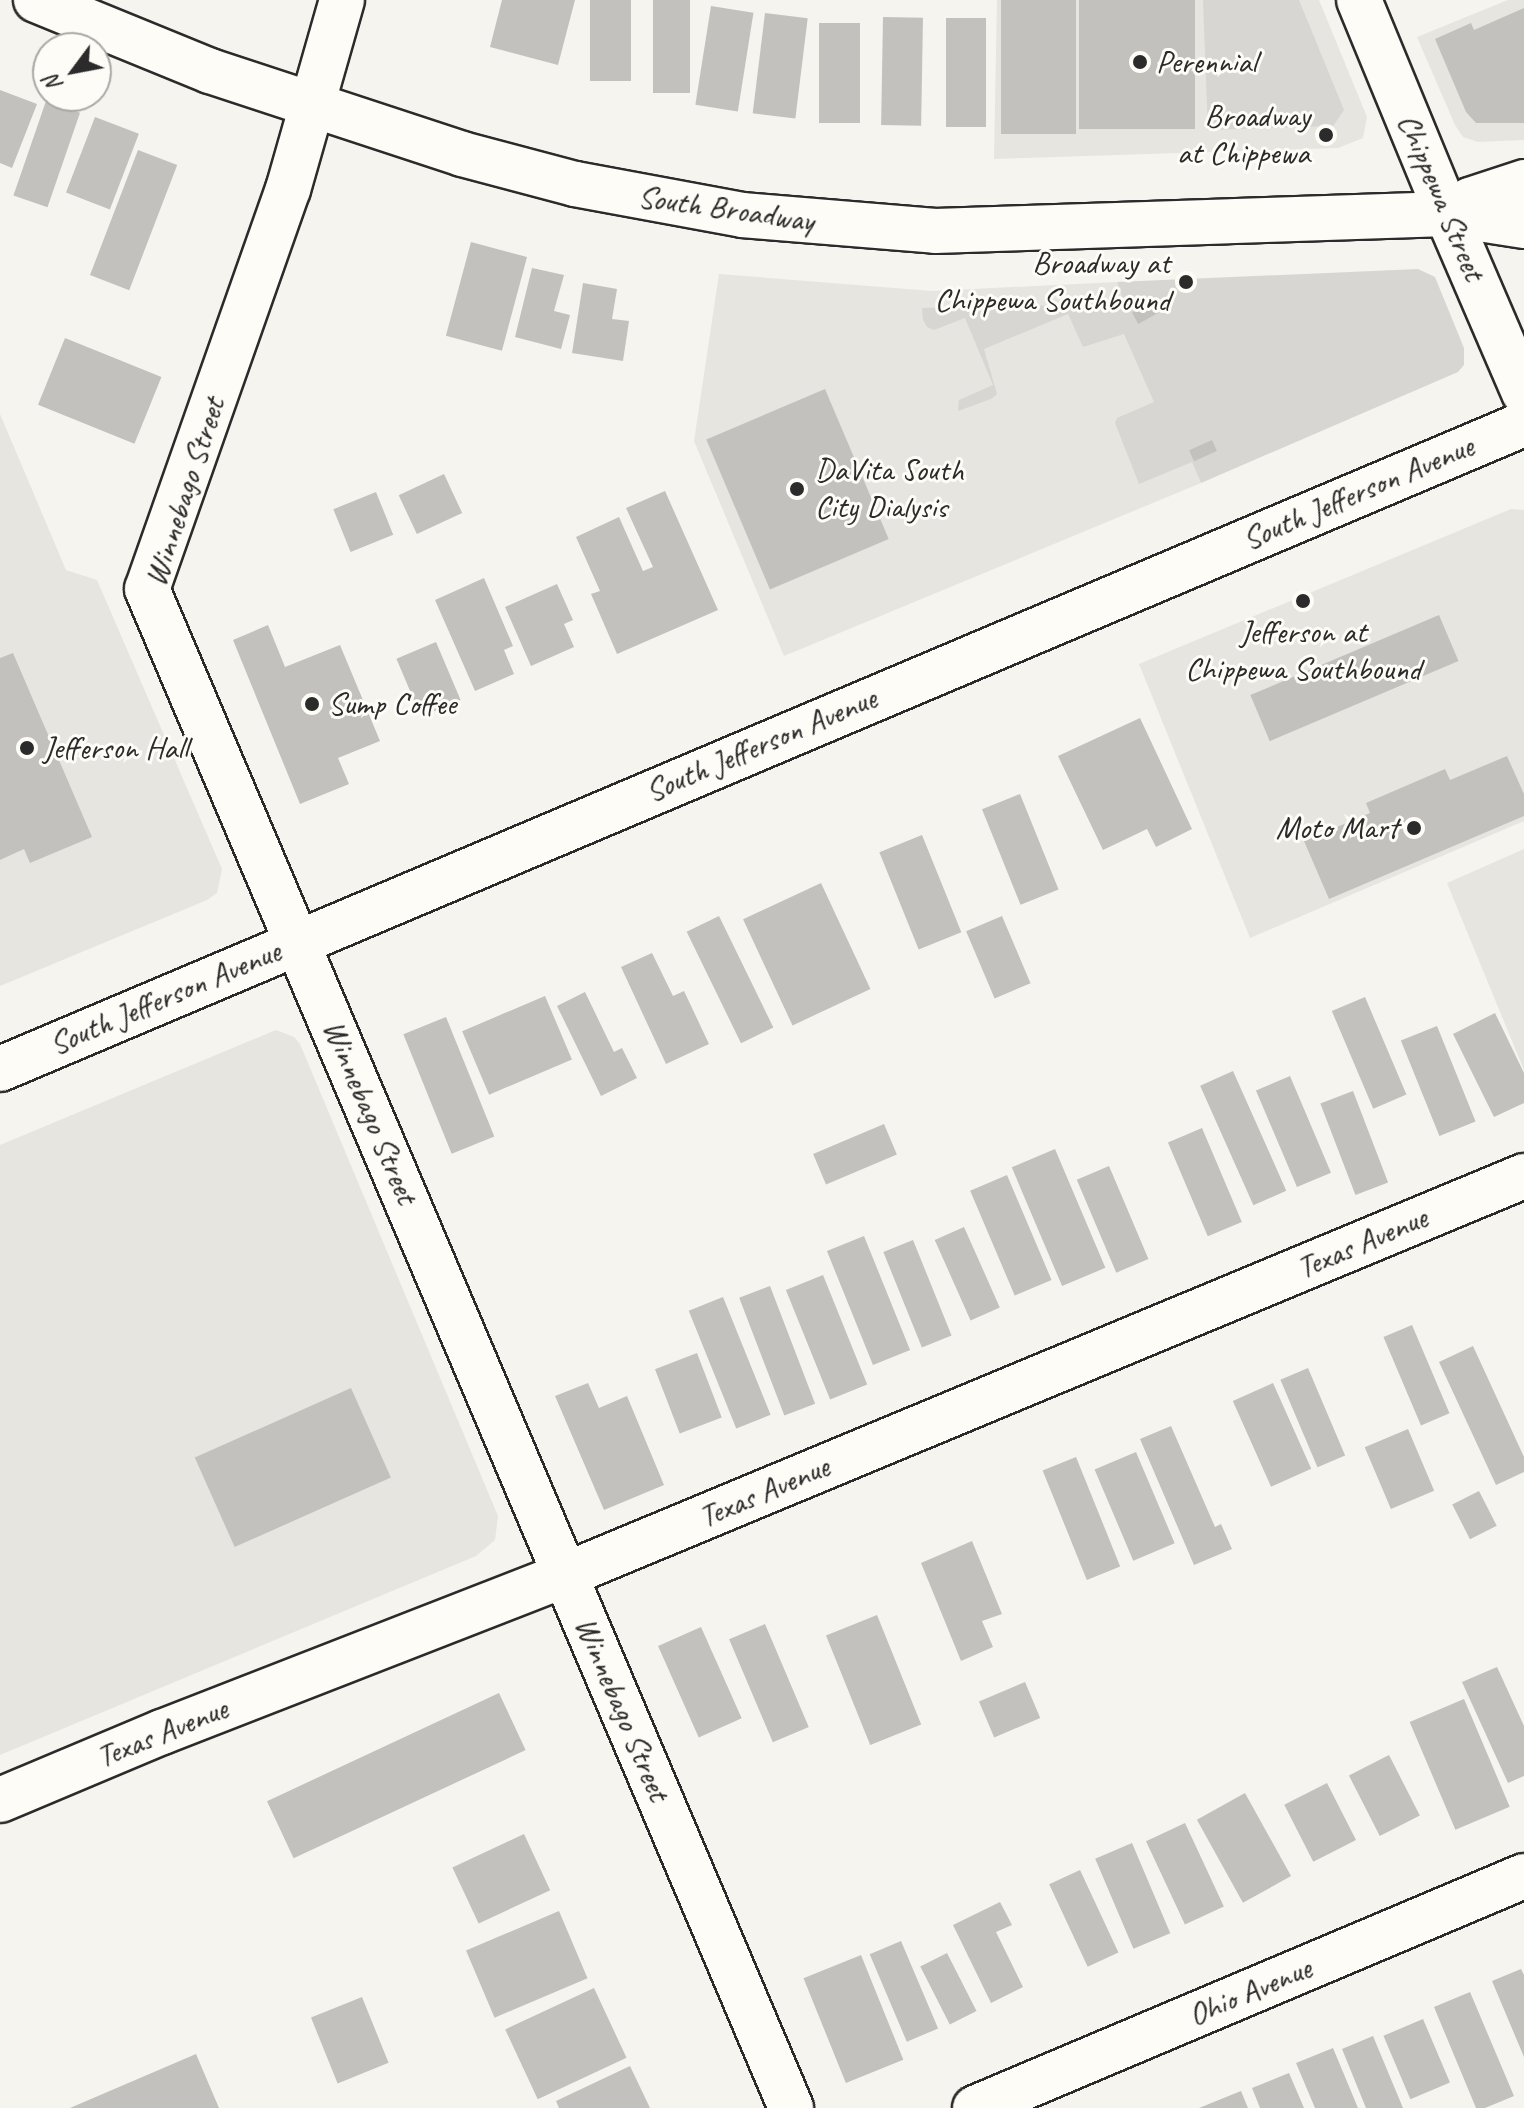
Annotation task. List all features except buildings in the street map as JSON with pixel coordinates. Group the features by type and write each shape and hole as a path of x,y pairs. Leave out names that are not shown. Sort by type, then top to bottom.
{"street":[{"name":"South Broadway","path":"36,0 210,71 462,154 575,184 742,215 935,231 1447,214 1524,226"},
{"name":"Winnebago Street","path":"342,0 288,189 147,589 791,2108"},
{"name":"Chippewa Street","path":"1359,0 1524,393"},
{"name":"South Broadway","path":"1447,214 1470,200 1524,182"},
{"name":"South Jefferson Avenue","path":"0,1069 1524,424"},
{"name":"Texas Avenue","path":"0,1800 162,1732 565,1575 1524,1176"},
{"name":"Ohio Avenue","path":"975,2108 1524,1876"}],"shaded area":[{"path":"997,0 1319,0 1367,117 1363,138 1338,148 994,159"},
{"path":"1203,0 1299,0 1344,110 1333,126 1208,130"},
{"path":"1508,0 1524,0 1524,140 1478,142 1463,137 1455,125 1417,37"},
{"path":"1418,269 1435,277 1464,348 1464,365 1458,372 1201,483 1192,462 1139,484 1115,423 1117,418 1154,402 1124,334 1083,347 1068,314 984,349 997,394 958,411 959,400 993,385 965,318 934,330 927,327 923,320 922,308 1125,304 1117,282"},
{"path":"719,274 932,291 1117,282 1201,483 784,656 694,441"},
{"path":"0,414 66,570 97,580 222,869 217,893 207,900 0,986"},
{"path":"1511,509 1524,510 1524,821 1250,938 1139,664"},
{"path":"1524,849 1524,1070 1447,883"},
{"path":"276,1030 294,1037 300,1044 498,1516 495,1540 476,1556 0,1755 0,1145"}],"place":[{"name":"Perennial","path":"1140,62"},
{"name":"Broadway at Chippewa","path":"1326,135"},
{"name":"Broadway at Chippewa Southbound","path":"1186,282"},
{"name":"DaVita South City Dialysis","path":"797,489"},
{"name":"Jefferson at Chippewa Southbound","path":"1303,601"},
{"name":"Sump Coffee","path":"312,704"},
{"name":"Jefferson Hall","path":"27,748"},
{"name":"Moto Mart","path":"1414,828"}]}
